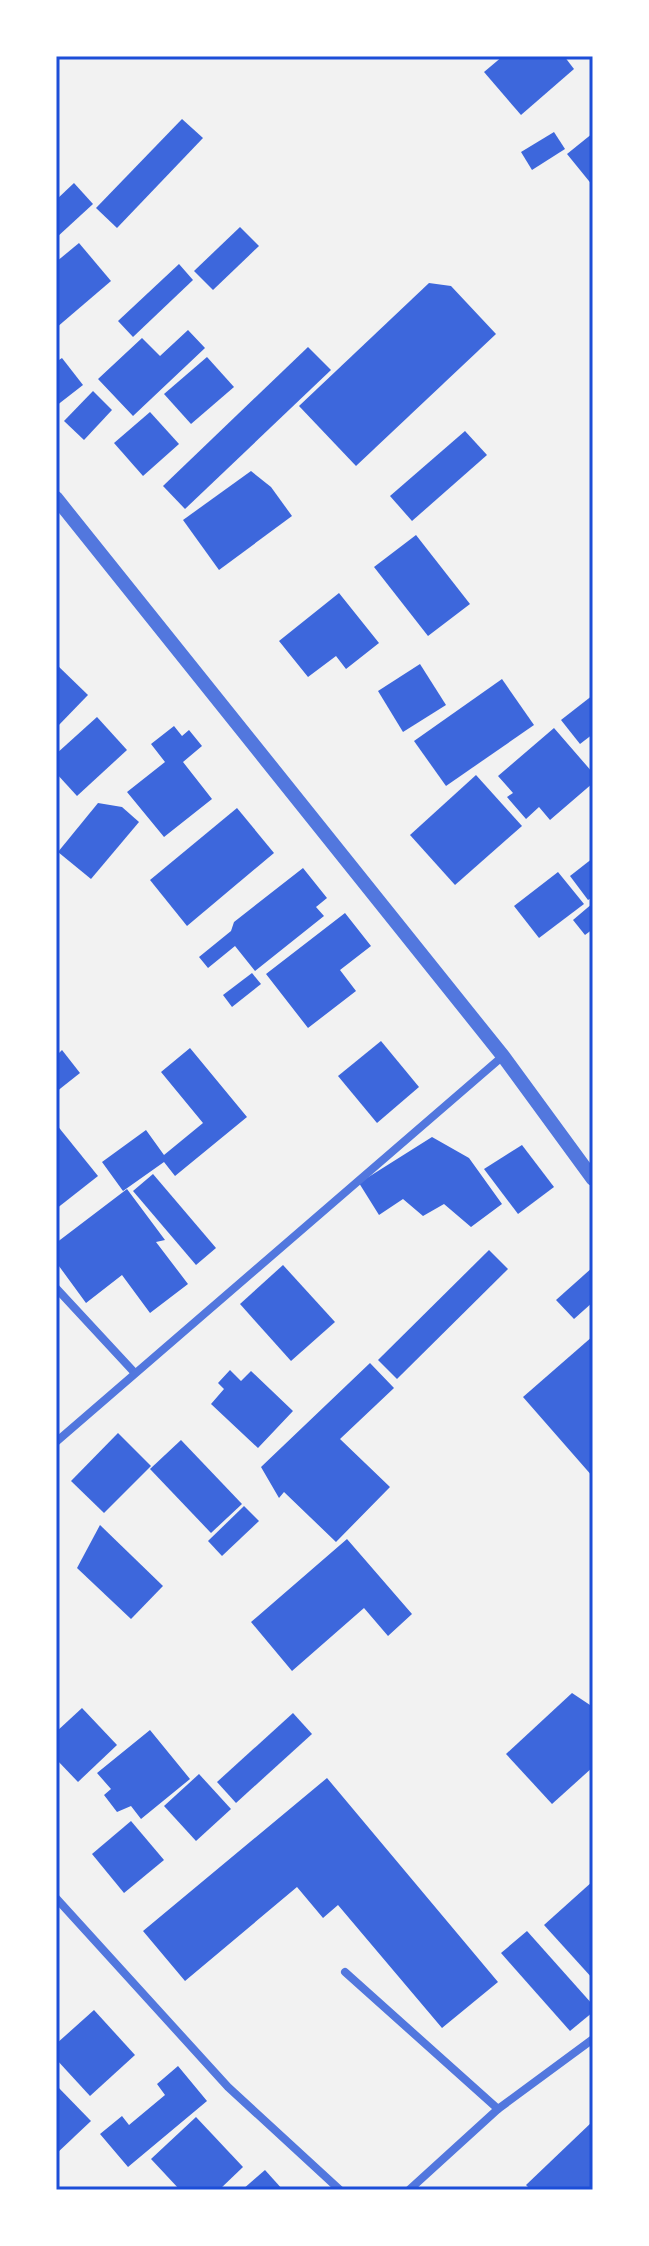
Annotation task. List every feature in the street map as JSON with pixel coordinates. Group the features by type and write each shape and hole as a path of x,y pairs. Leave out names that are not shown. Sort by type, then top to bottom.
{"street":[{"path":"56,498 503,1056 593,1179"},
{"path":"56,1442 133,1371 503,1056"},
{"path":"56,1288 133,1371"},
{"path":"56,1898 228,2087 328,2175 340,2190"},
{"path":"345,1972 498,2109"},
{"path":"413,2189 498,2109 593,2039"}],"building":[{"path":"503,56 564,56 574,69 521,115 484,72"},
{"path":"182,119 203,138 117,228 96,208"},
{"path":"554,132 565,149 532,170 521,152"},
{"path":"593,133 593,186 567,154"},
{"path":"74,183 93,204 56,238 56,200"},
{"path":"240,227 259,246 213,290 194,271"},
{"path":"79,243 111,281 56,328 56,262"},
{"path":"179,264 193,280 133,337 118,321"},
{"path":"429,283 451,286 496,334 356,466 299,406"},
{"path":"188,330 205,348 133,416 98,379 142,338 160,356"},
{"path":"308,347 331,370 185,509 163,486"},
{"path":"207,357 234,387 191,424 164,394"},
{"path":"62,358 83,385 56,406 56,362"},
{"path":"93,391 112,410 84,440 64,421"},
{"path":"150,412 179,444 143,476 114,443"},
{"path":"465,431 487,455 412,521 390,496"},
{"path":"251,471 271,487 292,516 219,570 183,520"},
{"path":"416,535 470,604 428,636 374,567"},
{"path":"339,593 379,643 346,669 336,656 308,677 279,641"},
{"path":"56,664 88,695 56,728"},
{"path":"420,664 446,705 403,732 378,691"},
{"path":"502,679 534,725 446,786 414,741"},
{"path":"593,695 593,734 580,744 561,720"},
{"path":"97,717 127,750 77,796 56,773 56,754"},
{"path":"174,726 182,736 189,730 202,746 183,762 212,799 164,837 127,792 165,762 151,744"},
{"path":"554,728 593,773 593,783 550,820 539,807 526,819 507,797 513,793 498,776"},
{"path":"476,775 522,826 455,885 410,835"},
{"path":"98,803 122,807 139,822 91,879 58,852"},
{"path":"237,808 274,853 187,926 150,880"},
{"path":"593,858 593,897 588,900 570,876"},
{"path":"303,868 327,898 316,907 324,916 255,971 235,946 208,968 199,957 231,931 234,922"},
{"path":"558,872 584,904 539,938 514,906"},
{"path":"593,903 593,929 585,935 573,920"},
{"path":"345,913 371,946 340,970 356,991 308,1028 266,974"},
{"path":"252,973 261,984 232,1007 223,995"},
{"path":"381,1041 419,1087 377,1123 338,1076"},
{"path":"190,1048 247,1117 175,1176 164,1162 123,1191 102,1162 146,1130 164,1155 203,1123 161,1072"},
{"path":"62,1050 80,1073 56,1092 56,1056"},
{"path":"56,1124 98,1176 56,1209"},
{"path":"432,1137 469,1158 502,1204 471,1227 444,1204 423,1216 403,1199 379,1215 359,1183"},
{"path":"522,1145 554,1187 518,1214 484,1169"},
{"path":"153,1174 216,1248 196,1265 133,1191"},
{"path":"127,1189 165,1240 156,1242 188,1284 150,1313 122,1275 86,1303 56,1262 56,1243"},
{"path":"489,1250 508,1269 397,1379 378,1360"},
{"path":"283,1265 335,1322 291,1361 240,1304"},
{"path":"593,1267 593,1302 574,1319 556,1300"},
{"path":"593,1336 593,1477 523,1397"},
{"path":"370,1363 394,1388 340,1439 390,1487 336,1542 284,1492 279,1498 261,1467"},
{"path":"230,1370 241,1381 251,1371 293,1411 258,1448 211,1404 224,1389 218,1383"},
{"path":"118,1433 151,1466 104,1513 71,1481"},
{"path":"181,1440 242,1504 211,1533 150,1469"},
{"path":"244,1506 259,1521 222,1556 208,1541"},
{"path":"100,1525 163,1586 131,1619 77,1568"},
{"path":"347,1539 412,1614 388,1636 364,1608 292,1671 251,1622"},
{"path":"572,1693 593,1707 593,1767 552,1804 506,1754"},
{"path":"82,1708 117,1745 78,1782 56,1759 56,1732"},
{"path":"293,1713 312,1734 236,1803 217,1782"},
{"path":"150,1730 190,1779 141,1819 131,1806 117,1812 104,1795 111,1789 97,1773"},
{"path":"199,1774 231,1809 196,1841 164,1806"},
{"path":"327,1778 498,1982 442,2028 338,1905 323,1918 297,1887 185,1981 143,1931"},
{"path":"131,1821 164,1860 124,1893 92,1854"},
{"path":"593,1881 593,1979 544,1925"},
{"path":"527,1931 593,2005 593,2012 570,2031 501,1953"},
{"path":"94,2010 135,2055 90,2096 56,2059 56,2044"},
{"path":"178,2066 207,2101 128,2167 100,2134 122,2116 129,2125 165,2095 157,2084"},
{"path":"56,2085 91,2121 56,2154"},
{"path":"196,2117 243,2167 219,2190 180,2190 151,2159"},
{"path":"593,2121 593,2190 531,2190 526,2185"},
{"path":"265,2170 283,2190 242,2190"}]}
